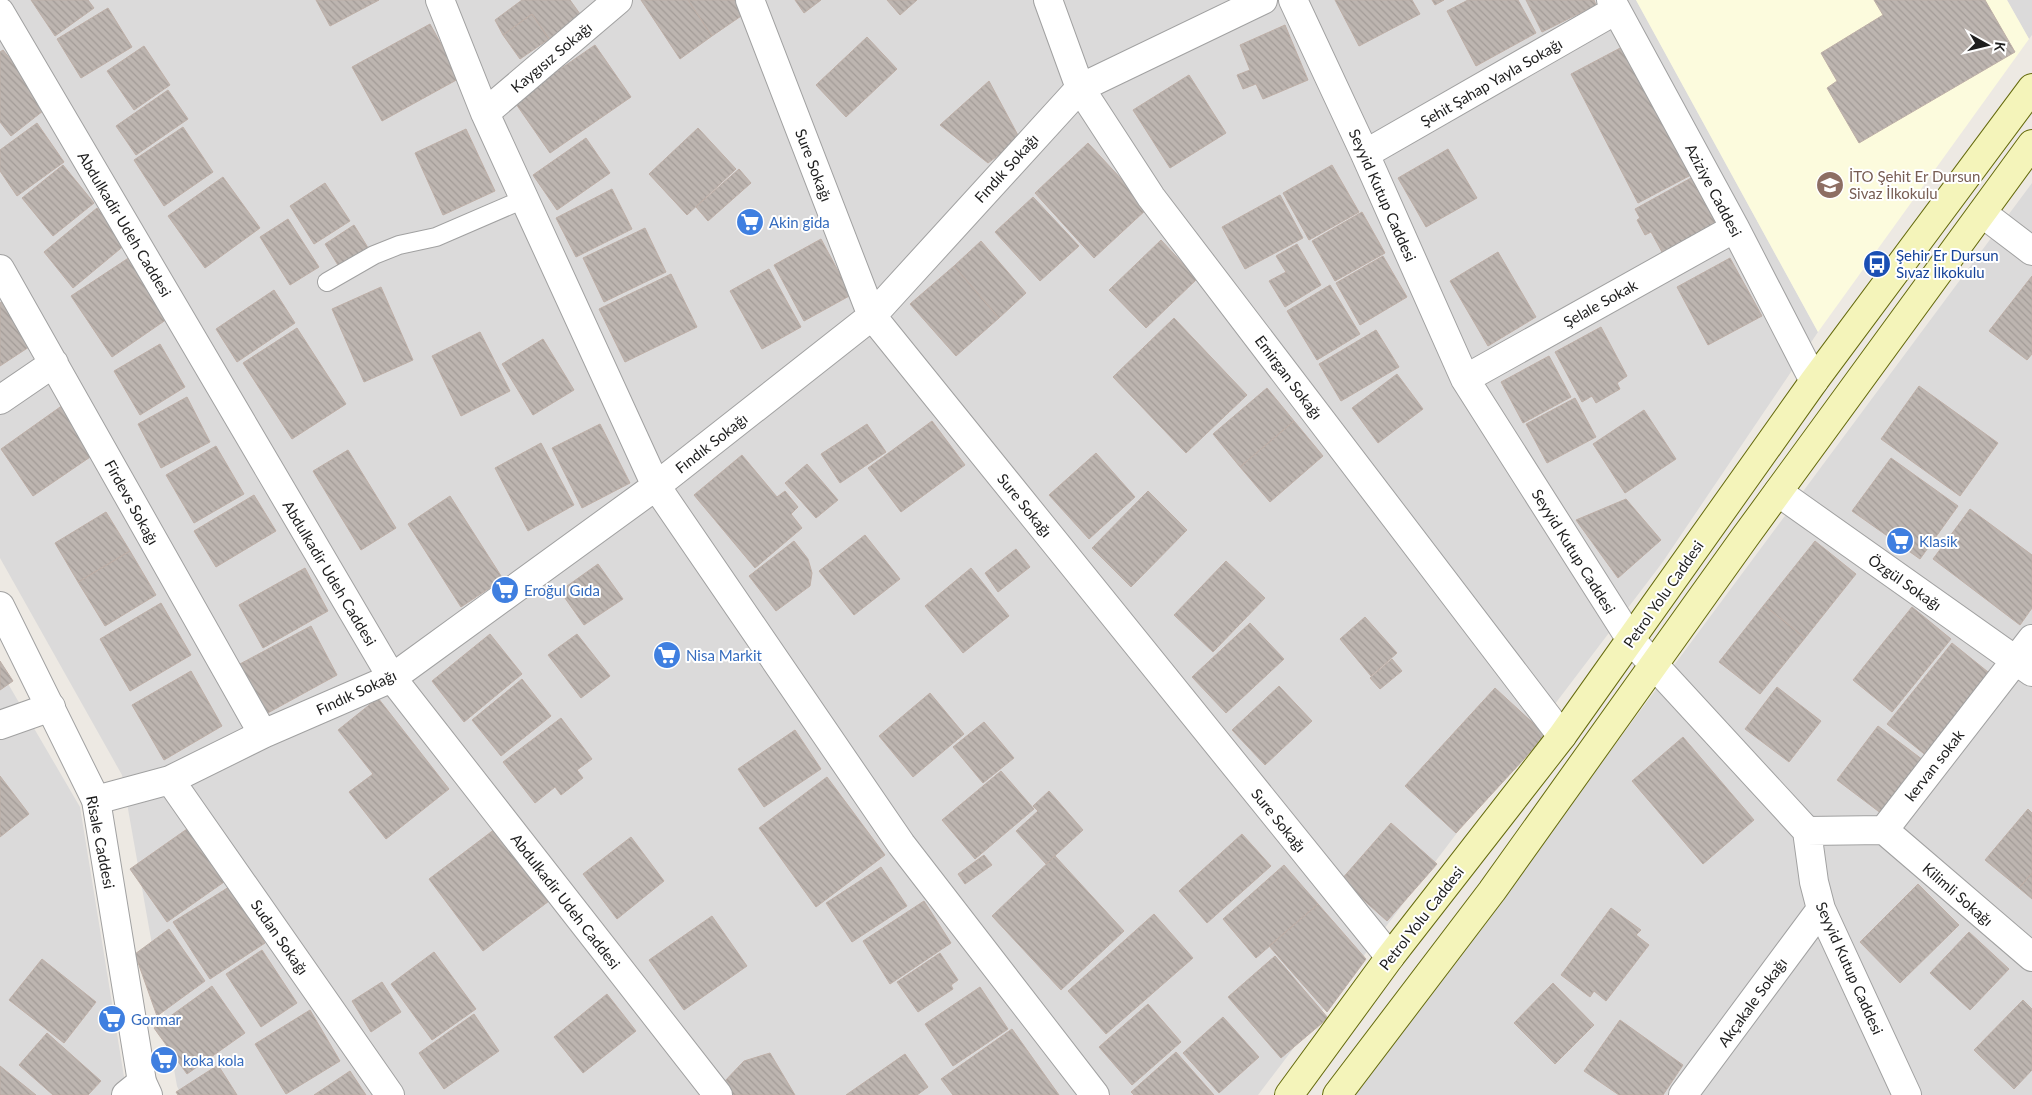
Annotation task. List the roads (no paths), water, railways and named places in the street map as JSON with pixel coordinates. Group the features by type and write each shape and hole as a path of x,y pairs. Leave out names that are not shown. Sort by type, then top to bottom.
{"main road":[{"name":"Petrol Yolu Caddesi","path":"1289,1095 1390,957 1562,736 1814,381 2032,88"},
{"path":"1336,1095 1492,891 1778,492 2032,144"}],"street":[{"path":"440,0 485,113 656,486 900,844 1095,1095"},
{"name":"Kaygısız Sokağı","path":"485,113 618,0"},
{"name":"Sure Sokağı","path":"750,0 872,316 1390,957"},
{"name":"Emirgan Sokağı","path":"1048,0 1080,88 1151,197 1562,736"},
{"name":"Fındık Sokağı","path":"96,800 170,780 262,734 392,678 656,486 872,316 1080,88 1263,0"},
{"name":"Seyyid Kutup Caddesi","path":"1293,0 1365,154 1465,378 1631,640 1807,832 1814,882 1821,909 1907,1095"},
{"name":"Şehit Şahap Yayla Sokağı","path":"1365,154 1614,5"},
{"name":"Aziziye Caddesi","path":"1614,5 1735,228 1814,381"},
{"name":"Abdulkadir Udeh Caddesi","path":"0,12 392,678 718,1095"},
{"path":"1982,213 2032,251"},
{"name":"Şelale Sokak","path":"1465,378 1735,228"},
{"name":"Firdevs Sokağı","path":"0,270 262,734"},
{"path":"0,400 54,363"},
{"name":"Özgül Sokağı","path":"1778,492 2027,657"},
{"name":"Risale Caddesi","path":"0,606 96,800 138,1091"},
{"name":"kervan sokak","path":"1884,830 2027,657"},
{"path":"0,725 51,707"},
{"name":"Sudan Sokağı","path":"170,780 390,1095"},
{"path":"1807,832 1884,830"},
{"name":"Kilimli Sokağı","path":"1884,830 2032,957"},
{"name":"Akçakale Sokağı","path":"1683,1095 1821,909"}],"lane":[{"path":"327,282 374,254 399,245 436,238 524,199"}],"place":[{"name":"İTO Şehit Er Dursun Sivaz İlkokulu","path":"1830,185"},
{"name":"Akin gida","path":"750,222"},
{"name":"Şehir Er Dursun Sıvaz İlkokulu","path":"1877,264"},
{"name":"Klasik","path":"1900,541"},
{"name":"Eroğul Gıda","path":"505,590"},
{"name":"Nisa Markit","path":"667,655"},
{"name":"Gormar","path":"112,1019"},
{"name":"koka kola","path":"164,1060"}]}
